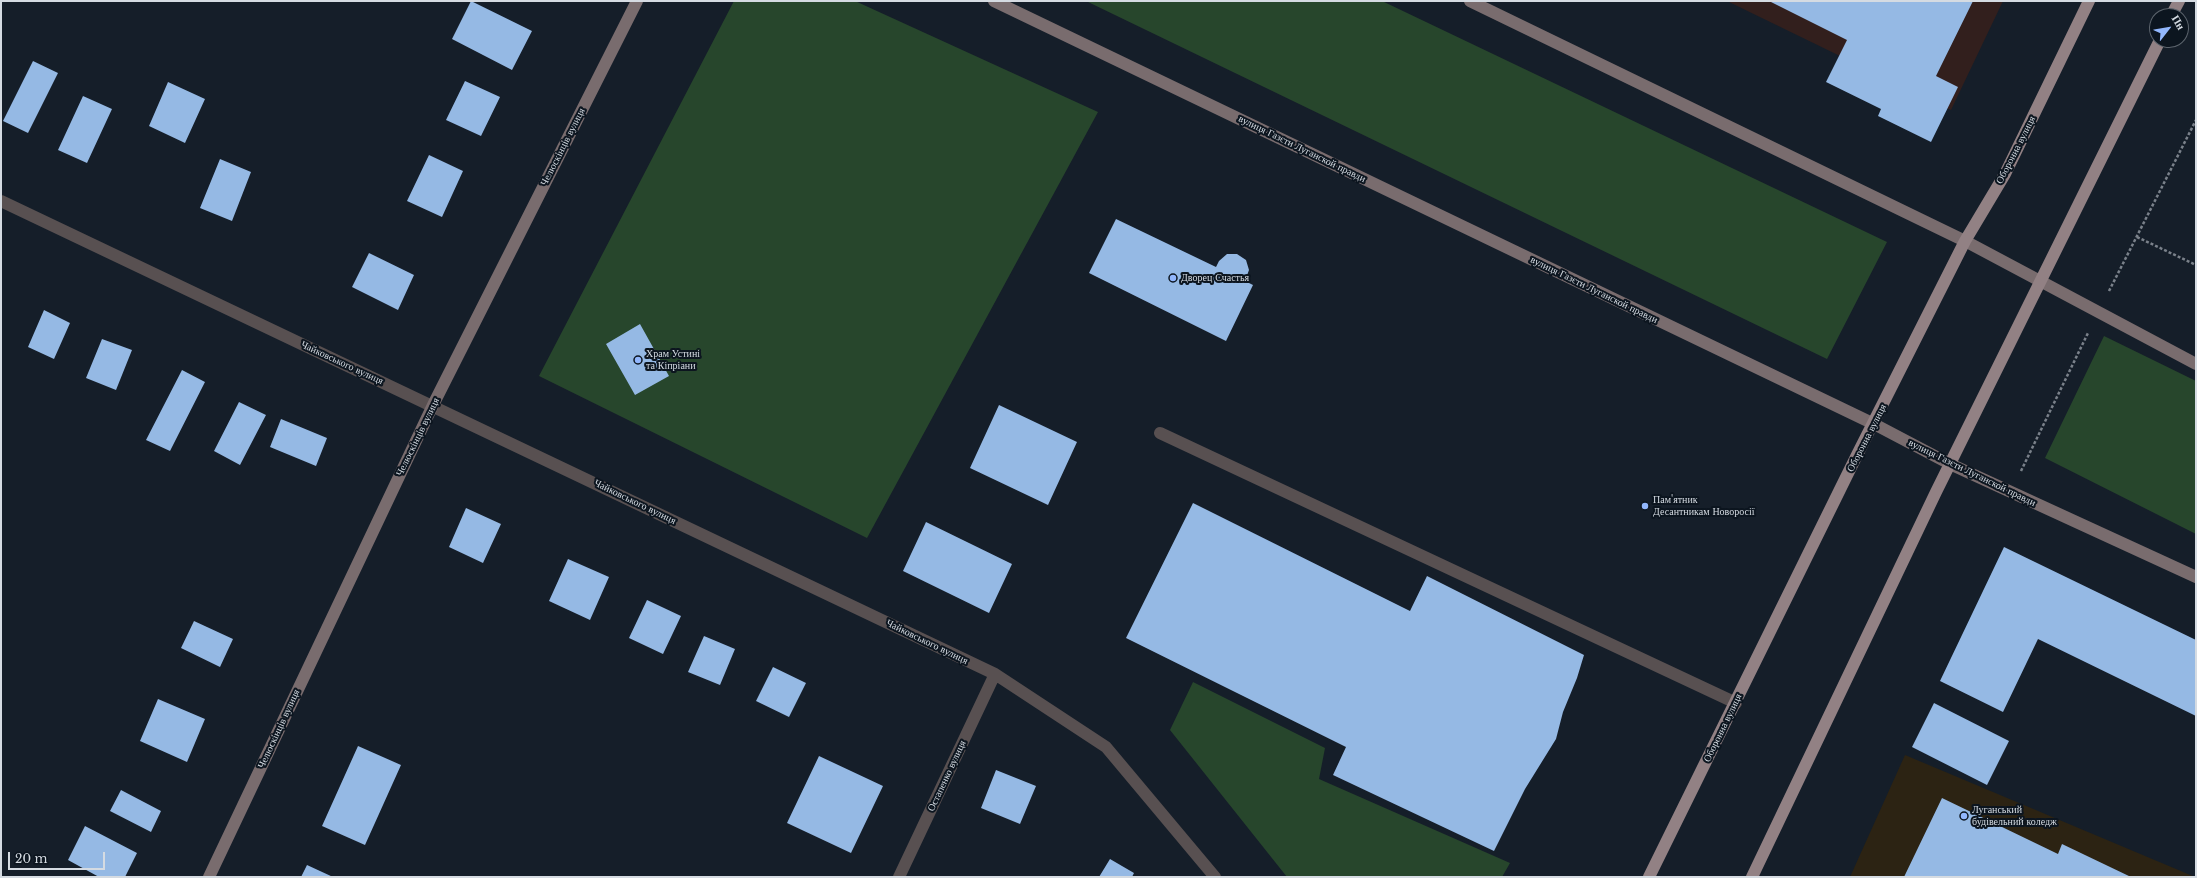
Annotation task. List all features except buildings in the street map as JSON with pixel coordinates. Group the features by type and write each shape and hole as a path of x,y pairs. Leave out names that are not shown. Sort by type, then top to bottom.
{"main road":[{"name":"Оборонна вулиця","path":"1649,877 1965,241 2005,174 2089,1"},
{"path":"1752,877 1950,464 2156,48"}],"street":[{"name":"Челюскінців вулиця","path":"209,877 433,405 637,1"},
{"name":"вулиця Газєти Луганской правди","path":"994,1 1874,424 1950,464 2196,576"},
{"path":"1470,1 1965,241 2196,364"},
{"name":"Чайковського вулиця","path":"1,201 433,405 995,674 1106,747 1215,877"},
{"path":"1160,432 1736,703"},
{"name":"Остапенко вулиця","path":"899,877 995,674"}],"path":[{"path":"2011,492 2098,312 2196,120"},
{"path":"2137,237 2196,265"}],"shaded area":[{"path":"1727,1 2003,1 1951,110"},
{"name":"Луганський будівельний коледж","path":"1905,755 2195,877 1850,877"}],"green space":[{"path":"734,1 855,1 1098,112 867,538 539,376"},
{"path":"1086,1 1382,1 1887,242 1827,359"},
{"path":"2104,336 2196,381 2196,534 2045,458"},
{"path":"1193,682 1325,748 1319,779 1510,863 1502,877 1287,877 1170,730"}],"place":[{"name":"Дворец Счастья","path":"1173,278"},
{"name":"Храм Устині та Кіпріани","path":"638,360"},
{"name":"Пам'ятник Десантникам Новоросії","path":"1645,506"},
{"name":"Луганський будівельний коледж","path":"1964,816"}]}
